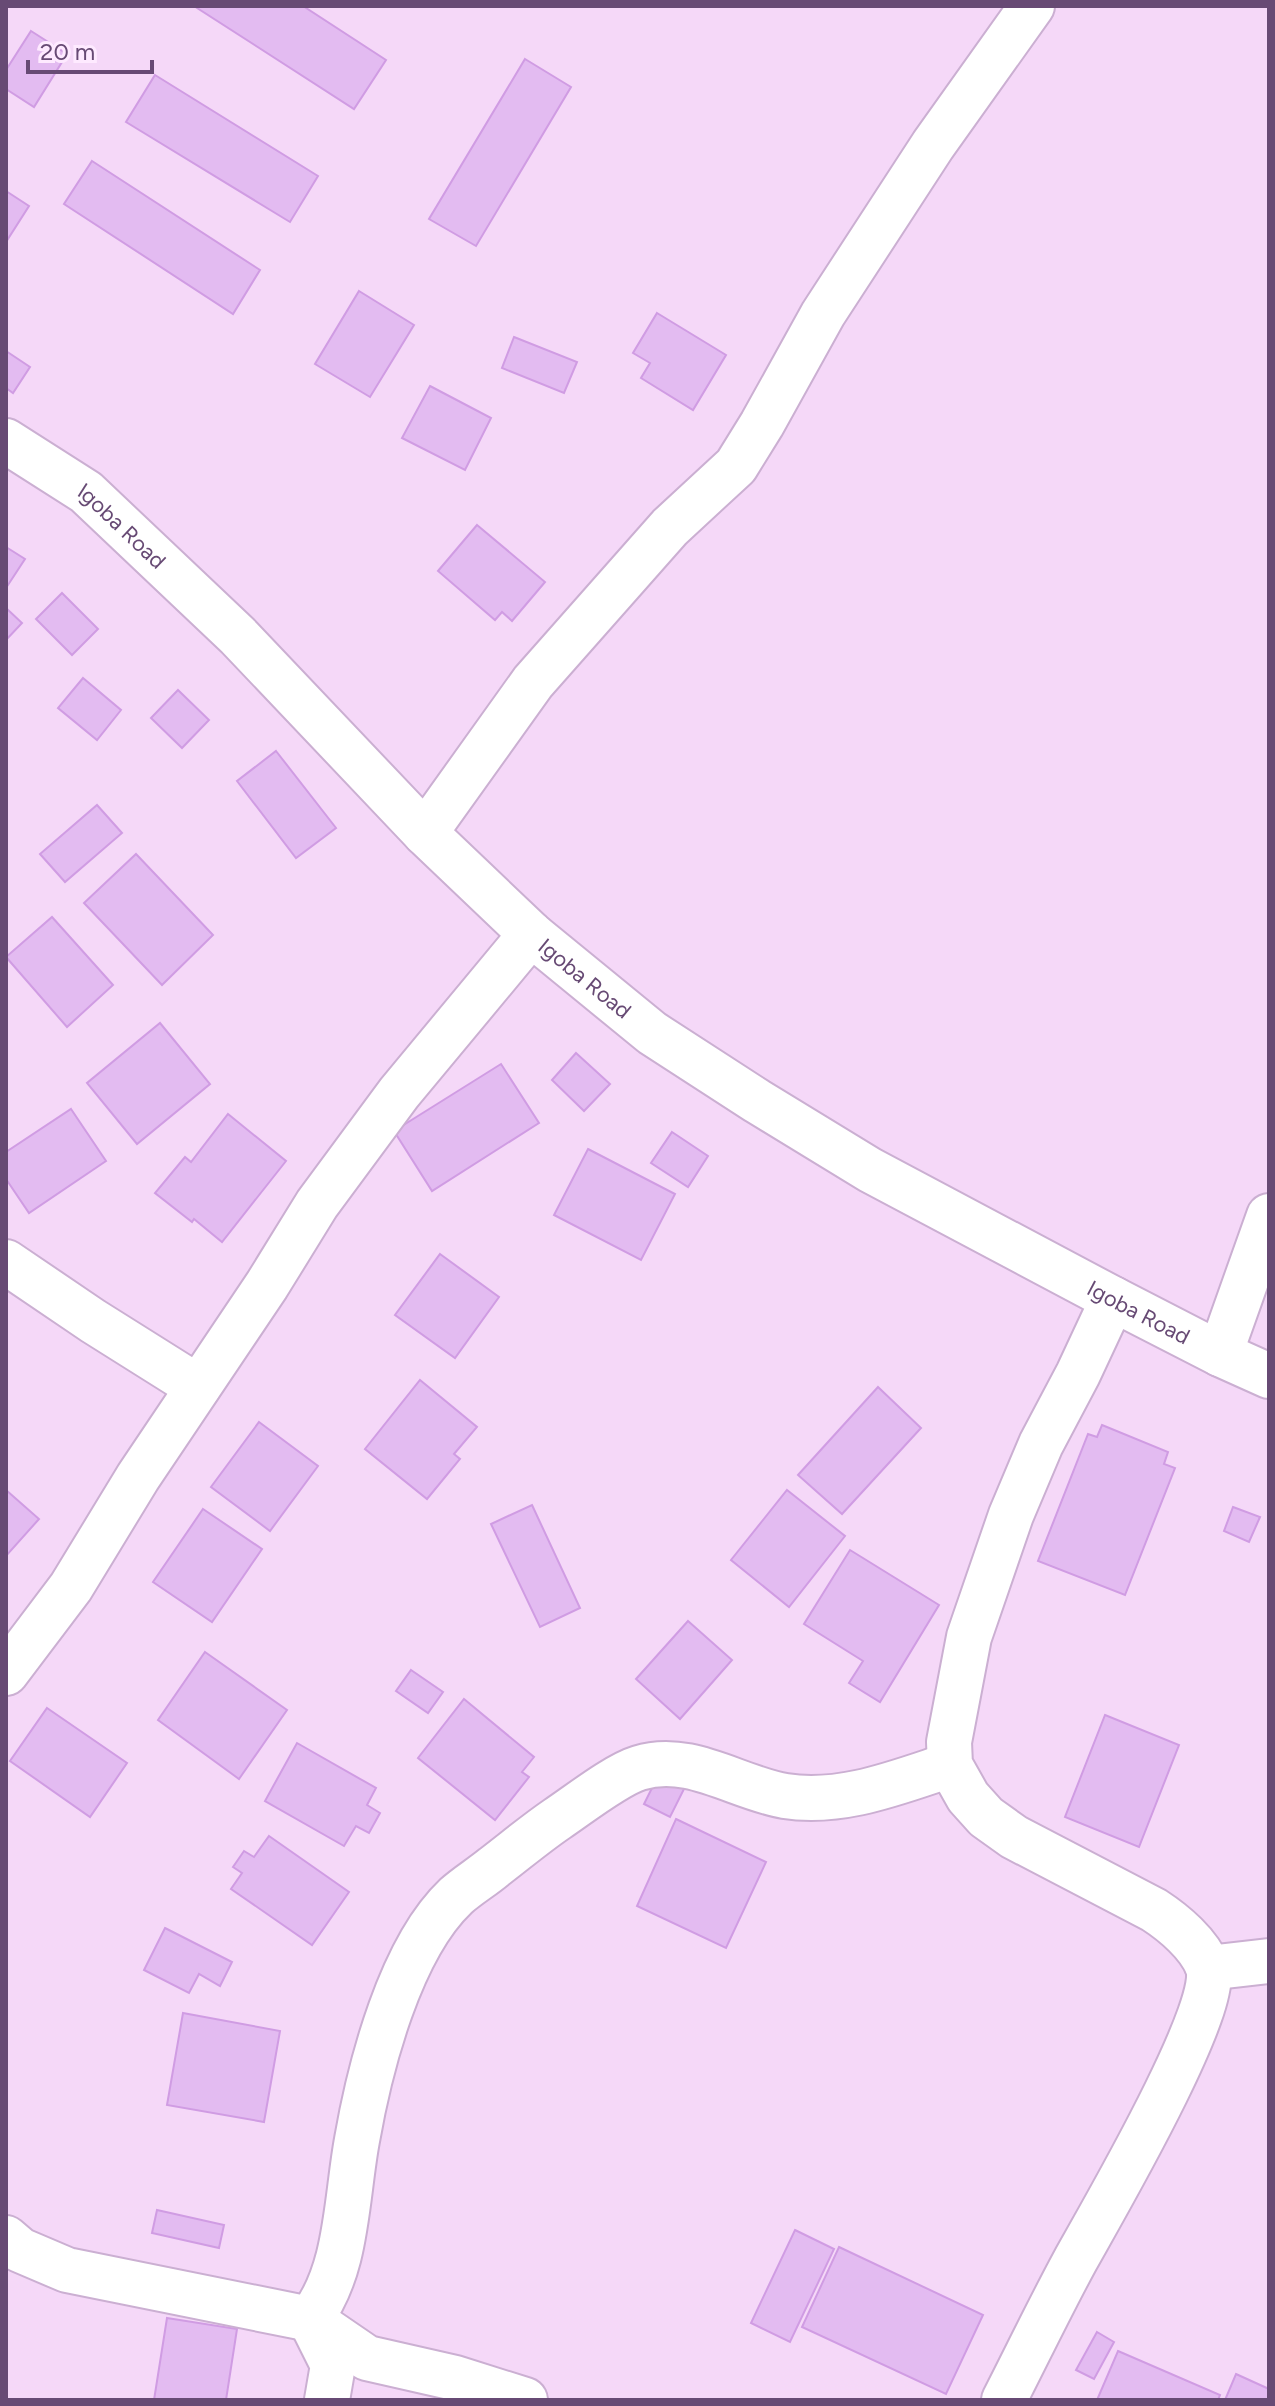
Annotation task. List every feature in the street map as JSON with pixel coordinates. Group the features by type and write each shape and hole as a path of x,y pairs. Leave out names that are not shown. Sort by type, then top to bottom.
{"street":[{"path":"425,833 533,682 670,527 736,466 823,314 933,145 1032,6"},
{"name":"Igoba Road","path":"6,441 86,492 238,636 425,833 531,934 652,1033 870,1170 1113,1299 1269,1376"},
{"path":"6,1673 71,1587 138,1477 267,1285 317,1204 399,1093 531,934"},
{"path":"1220,1354 1269,1216"},
{"path":"6,1262 198,1387"},
{"path":"1004,2400 1075,2260 1126,2171 1192,2035 1207,1995 1208,1968 1188,1937 1173,1922 1014,1837 986,1817 968,1797 950,1765 949,1742 969,1637 1011,1515 1041,1444 1113,1299"},
{"path":"310,2319 323,2302 339,2255 357,2137 372,2072 395,1998 423,1937 455,1897 546,1826 638,1768 686,1765 786,1796 829,1797 868,1792 950,1765"},
{"path":"1208,1968 1269,1961"},
{"path":"6,2238 20,2250 67,2270 310,2319 367,2358 455,2378 525,2400"},
{"path":"310,2319 333,2365 327,2400"}],"shaded area":[{"path":"6,6 1269,6 1269,2400 6,2400"}],"building":[{"path":"194,6 303,6 386,60 354,109"},
{"path":"31,31 67,54 34,107 6,89 6,70"},
{"path":"525,59 571,87 476,246 429,219"},
{"path":"155,75 318,176 290,222 126,122"},
{"path":"92,161 260,270 233,314 64,204"},
{"path":"6,191 29,206 6,242"},
{"path":"359,291 414,325 370,397 315,364"},
{"path":"657,313 726,355 693,410 641,378 650,363 633,353"},
{"path":"514,337 577,362 564,393 502,368"},
{"path":"6,351 30,367 13,393 6,388"},
{"path":"430,386 491,418 465,470 402,438"},
{"path":"477,525 545,582 512,621 502,612 495,620 438,571"},
{"path":"6,547 25,559 6,588"},
{"path":"62,593 98,629 72,655 36,619"},
{"path":"6,608 22,623 6,640"},
{"path":"83,678 121,710 97,740 58,708"},
{"path":"178,690 209,720 182,748 151,718"},
{"path":"276,751 336,828 296,858 237,781"},
{"path":"97,805 122,833 65,882 40,854"},
{"path":"136,854 213,935 162,985 84,903"},
{"path":"52,917 113,985 67,1027 6,957"},
{"path":"160,1023 210,1084 137,1144 87,1083"},
{"path":"576,1053 610,1084 584,1111 552,1080"},
{"path":"501,1064 539,1123 432,1191 394,1131"},
{"path":"71,1109 106,1161 29,1213 6,1179 6,1152"},
{"path":"228,1114 286,1161 222,1242 155,1193 185,1157 191,1162"},
{"path":"672,1132 708,1156 688,1187 651,1163"},
{"path":"588,1149 675,1194 641,1260 554,1215"},
{"path":"440,1254 499,1297 455,1358 395,1315"},
{"path":"420,1380 477,1427 454,1454 460,1459 427,1499 365,1449"},
{"path":"878,1387 921,1428 842,1514 798,1475"},
{"path":"259,1422 318,1466 270,1531 211,1487"},
{"path":"1102,1425 1168,1452 1164,1464 1175,1468 1125,1595 1038,1561 1088,1434 1097,1437"},
{"path":"6,1490 39,1519 6,1556"},
{"path":"787,1490 845,1536 789,1607 731,1560"},
{"path":"532,1505 580,1608 540,1627 491,1524"},
{"path":"1233,1507 1260,1517 1249,1542 1224,1531"},
{"path":"203,1509 262,1549 212,1622 153,1582"},
{"path":"850,1550 939,1605 880,1702 849,1683 863,1661 804,1624"},
{"path":"688,1621 732,1660 680,1719 636,1679"},
{"path":"205,1652 287,1710 239,1779 158,1720"},
{"path":"411,1670 443,1692 428,1713 396,1691"},
{"path":"464,1699 534,1757 522,1772 529,1777 495,1820 418,1758"},
{"path":"47,1708 127,1763 90,1817 10,1761"},
{"path":"1105,1715 1179,1745 1139,1847 1065,1817"},
{"path":"297,1743 376,1788 367,1805 380,1813 369,1833 356,1826 344,1846 265,1801"},
{"path":"662,1768 688,1781 670,1817 644,1804"},
{"path":"676,1819 766,1862 726,1948 637,1906"},
{"path":"269,1836 349,1892 312,1945 231,1889 242,1873 233,1867 244,1851 254,1857"},
{"path":"165,1928 232,1962 220,1986 199,1974 189,1993 144,1970"},
{"path":"183,2013 280,2031 264,2122 167,2105"},
{"path":"157,2210 224,2225 219,2248 152,2233"},
{"path":"795,2230 834,2249 790,2342 751,2323"},
{"path":"839,2247 983,2315 946,2394 802,2327"},
{"path":"167,2318 237,2329 226,2400 154,2400"},
{"path":"1097,2332 1114,2342 1094,2379 1076,2370"},
{"path":"1118,2351 1220,2395 1218,2400 1097,2400"},
{"path":"1236,2374 1269,2389 1269,2400 1225,2400"}]}
